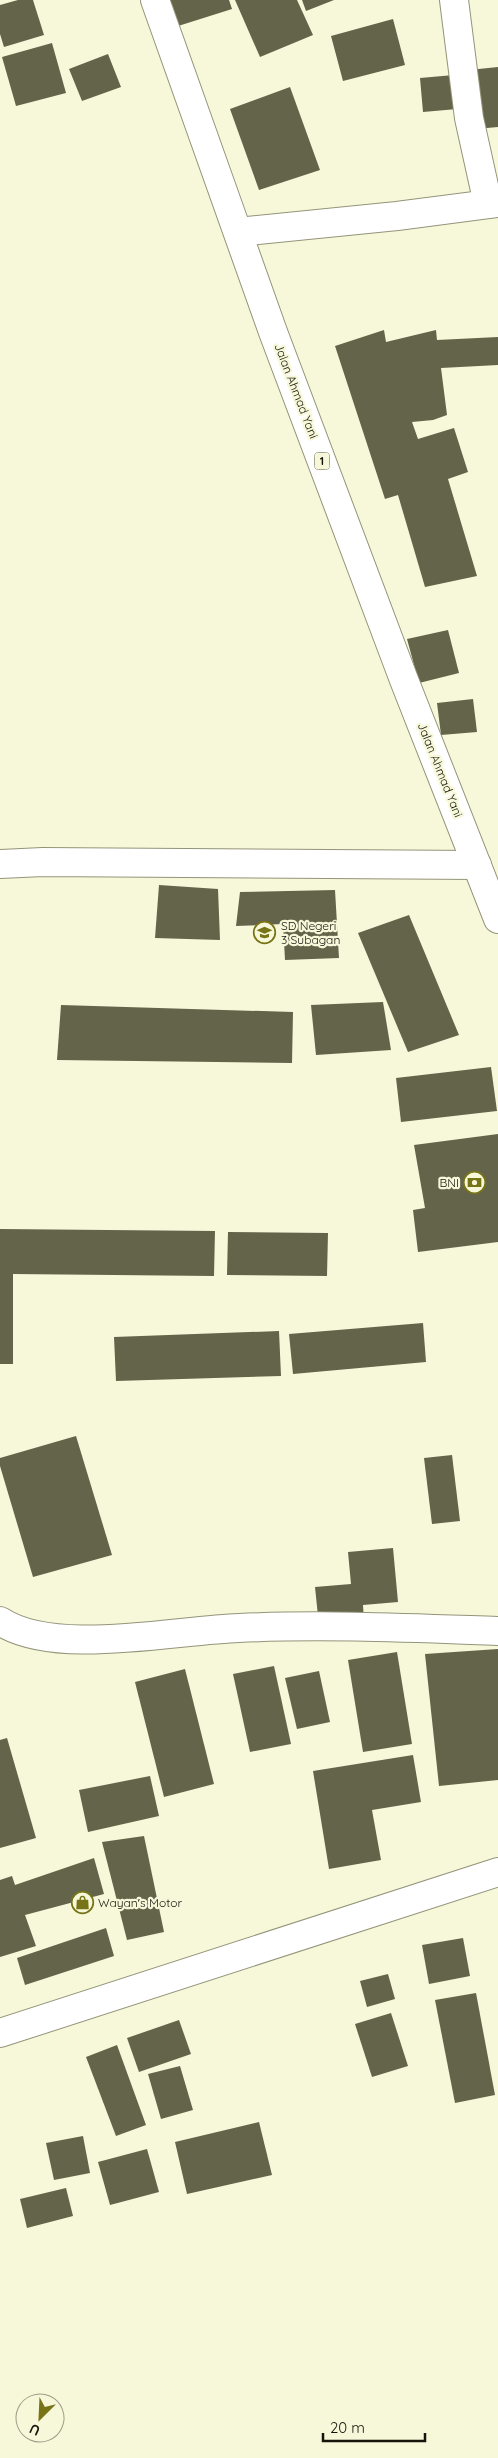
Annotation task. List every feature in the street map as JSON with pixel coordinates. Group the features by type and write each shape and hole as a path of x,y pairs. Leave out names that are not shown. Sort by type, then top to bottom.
{"main road":[{"name":"Jalan Ahmad Yani","path":"155,0 273,332 404,680 498,919"},
{"path":"238,232 397,216 493,203 469,118 454,0"},
{"path":"0,864 42,862 477,865"},
{"path":"0,1621 12,1630 44,1638 69,1639 114,1638 239,1628 498,1632"},
{"path":"0,2034 498,1872"}],"building":[{"path":"18,0 33,0 44,35 4,47 0,34 0,5"},
{"path":"167,0 229,0 232,9 175,27"},
{"path":"235,0 297,0 313,35 260,57"},
{"path":"302,0 334,0 306,11"},
{"path":"393,19 405,65 343,81 331,36"},
{"path":"52,43 66,93 16,106 2,57"},
{"path":"108,54 121,87 82,101 69,69"},
{"path":"498,67 498,127 476,129 469,70"},
{"path":"454,75 457,109 423,112 420,78"},
{"path":"290,87 320,170 259,190 230,109"},
{"path":"384,330 386,342 436,330 437,340 498,337 498,365 441,368 447,415 433,420 412,422 418,439 454,428 468,472 448,479 477,576 425,587 398,495 385,499 335,346"},
{"path":"448,630 459,673 419,683 407,639"},
{"path":"473,699 477,732 441,735 437,703"},
{"path":"159,885 218,889 220,940 155,938"},
{"path":"335,890 339,958 285,960 283,924 236,926 240,892"},
{"path":"409,915 459,1035 408,1052 358,933"},
{"path":"383,1002 391,1050 316,1055 311,1005"},
{"path":"61,1005 293,1012 292,1063 57,1060"},
{"path":"491,1067 497,1111 401,1122 396,1078"},
{"path":"498,1134 498,1242 418,1252 413,1210 425,1208 414,1145"},
{"path":"0,1229 215,1231 214,1276 13,1274 13,1364 0,1364"},
{"path":"228,1232 328,1233 327,1276 227,1275"},
{"path":"423,1323 426,1362 293,1374 289,1334"},
{"path":"279,1331 281,1376 116,1381 114,1337"},
{"path":"76,1436 112,1555 33,1577 0,1466 0,1458"},
{"path":"452,1455 460,1521 432,1524 424,1458"},
{"path":"393,1548 398,1602 363,1605 364,1622 319,1626 315,1587 351,1584 348,1552"},
{"path":"498,1649 498,1780 439,1786 425,1654"},
{"path":"397,1652 412,1744 363,1752 348,1660"},
{"path":"274,1666 291,1744 250,1752 233,1674"},
{"path":"185,1669 214,1784 164,1797 135,1682"},
{"path":"319,1671 330,1722 297,1729 285,1678"},
{"path":"7,1738 36,1838 0,1848 0,1740"},
{"path":"413,1755 421,1802 372,1810 381,1860 329,1869 313,1771"},
{"path":"150,1776 159,1816 88,1832 79,1790"},
{"path":"144,1836 164,1932 127,1940 102,1842"},
{"path":"94,1858 104,1894 25,1915 36,1946 0,1957 0,1880 12,1876 15,1885"},
{"path":"106,1928 114,1956 25,1985 17,1958"},
{"path":"463,1938 470,1976 429,1984 422,1945"},
{"path":"388,1974 395,1999 367,2007 360,1981"},
{"path":"476,1993 495,2095 455,2103 435,2000"},
{"path":"391,2013 408,2066 372,2077 355,2024"},
{"path":"179,2020 191,2054 139,2072 127,2038"},
{"path":"117,2045 146,2125 116,2136 86,2057"},
{"path":"180,2066 193,2110 161,2119 148,2074"},
{"path":"259,2122 272,2175 187,2194 175,2142"},
{"path":"83,2136 90,2173 54,2180 46,2143"},
{"path":"147,2149 159,2192 110,2205 98,2162"},
{"path":"66,2188 73,2216 27,2228 20,2199"}],"place":[{"name":"SD Negeri 3 Subagan","path":"265,933"},
{"name":"BNI","path":"475,1183"},
{"name":"Wayan's Motor","path":"82,1903"}]}
